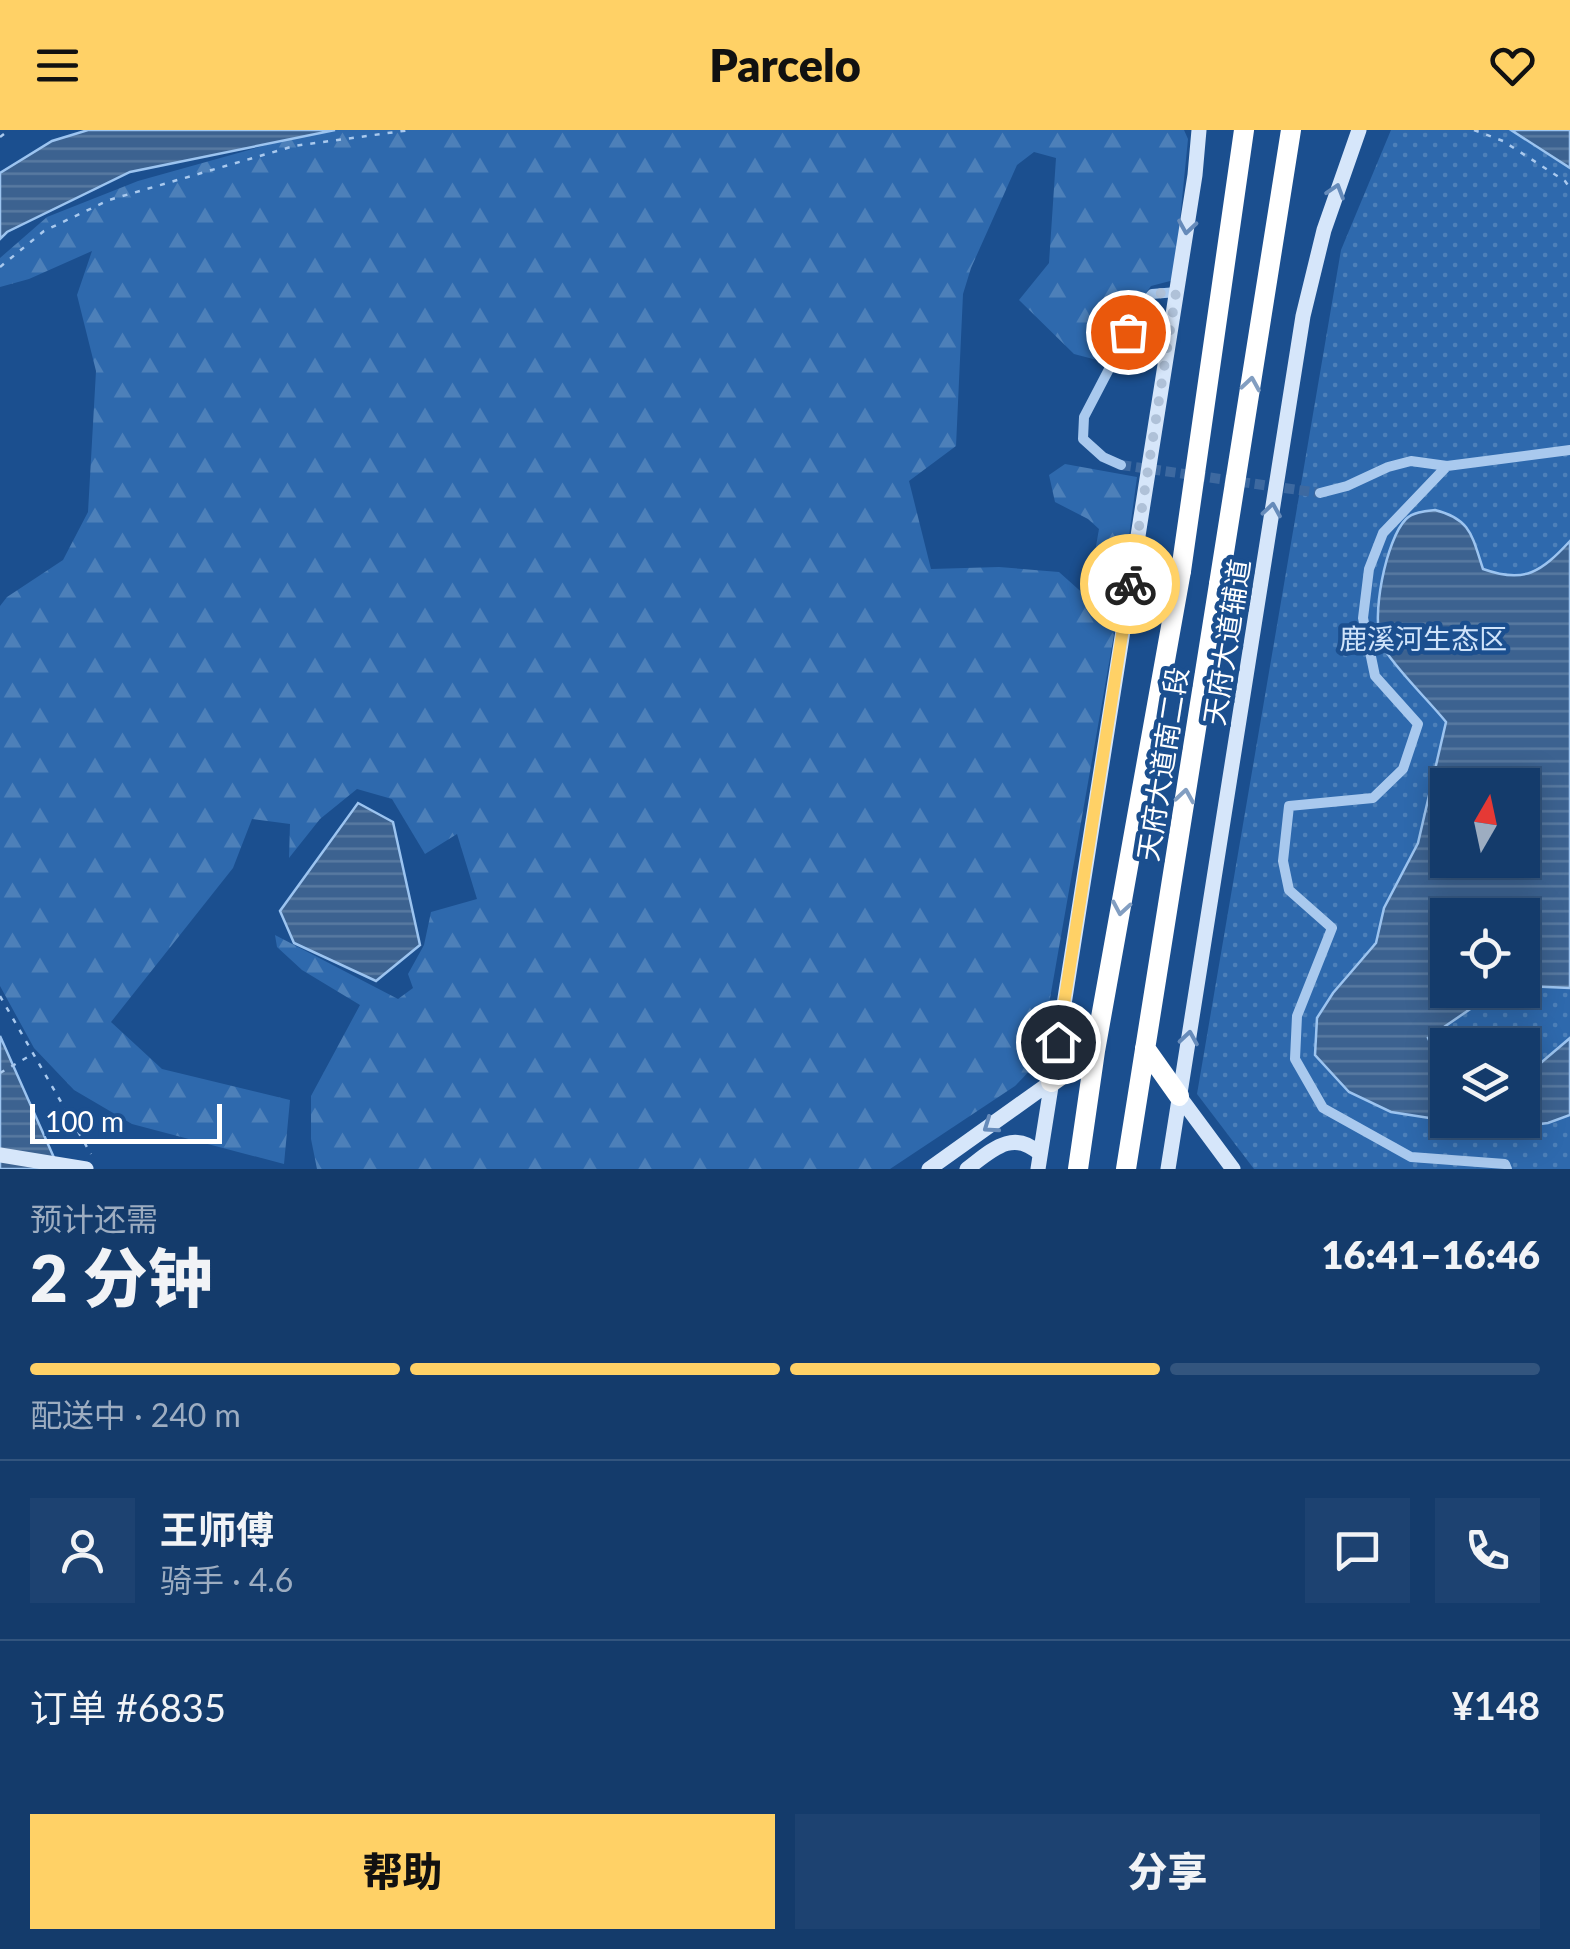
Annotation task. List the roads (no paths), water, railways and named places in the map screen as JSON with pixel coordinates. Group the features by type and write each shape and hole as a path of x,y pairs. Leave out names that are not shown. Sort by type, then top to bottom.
{"highway":[{"name":"天府大道南二段","path":"1078,1169 1095,1051 1180,571 1244,130"},
{"name":"天府大道南二段","path":"1126,1169 1291,130"},
{"path":"1145,1048 1180,1096"},
{"path":"1051,1082 1095,1051"}],"street":[{"path":"1039,1162 1199,130"},
{"name":"天府大道辅道","path":"1168,1169 1303,316 1324,230 1359,130"},
{"path":"1121,465 1083,440 1084,416 1143,304 1152,294 1176,292"},
{"path":"1320,493 1411,461 1447,466 1570,450"},
{"path":"1447,466 1383,533 1369,570 1363,618 1374,676 1418,724 1403,770 1373,798 1289,806 1283,861 1289,890 1332,928 1297,1016 1295,1060 1323,1108 1411,1156 1505,1164 1507,1169"},
{"path":"929,1169 1051,1082"},
{"path":"1180,1096 1233,1169"},
{"path":"967,1169 1010,1141 1021,1141 1039,1162"},
{"path":"0,1156 89,1162"}],"tunnel":[{"path":"1121,465 1320,493"}],"park label":[{"name":"鹿溪河生态区","path":"1423,638"}]}
